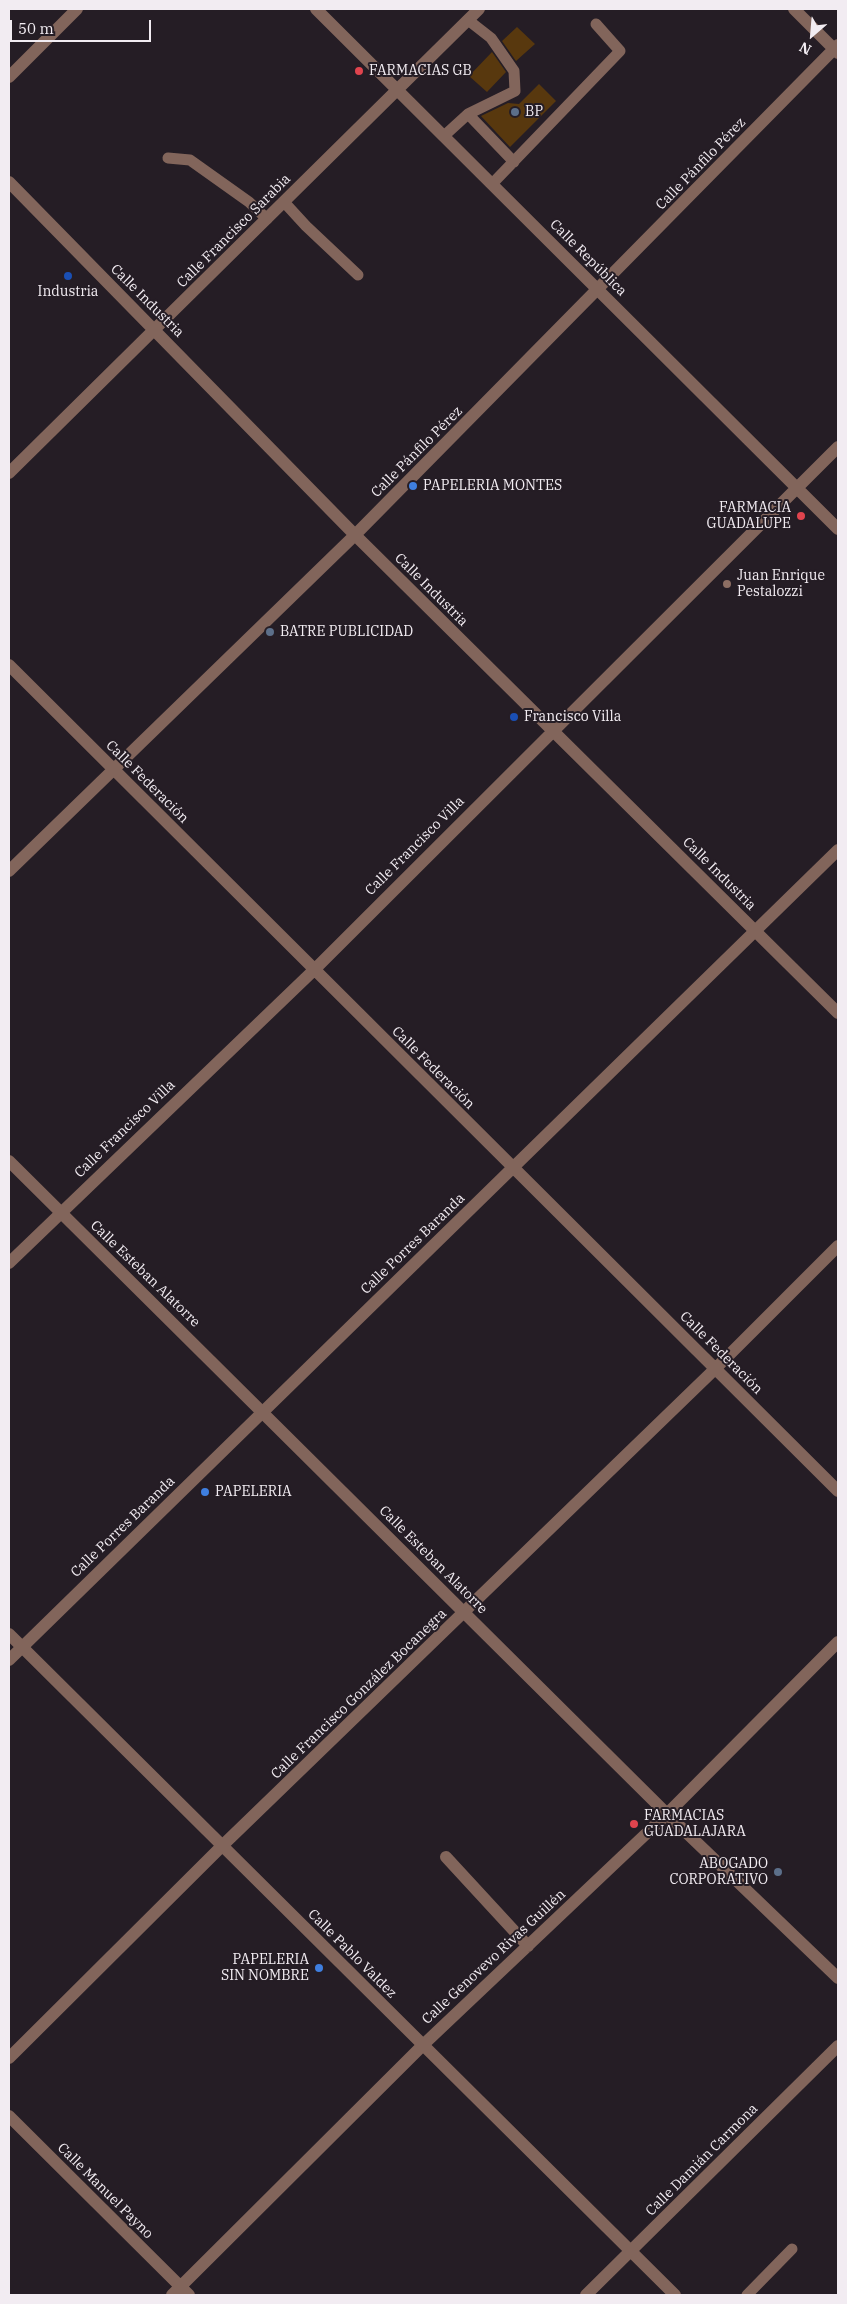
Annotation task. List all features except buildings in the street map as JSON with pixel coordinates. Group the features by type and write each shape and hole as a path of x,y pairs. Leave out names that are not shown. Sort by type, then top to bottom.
{"street":[{"path":"9,77 77,9"},
{"name":"Calle República","path":"316,9 445,135 838,529"},
{"name":"Calle Francisco Sarabia","path":"9,473 479,9"},
{"path":"794,9 837,49"},
{"name":"Calle Pánfilo Pérez","path":"9,871 356,535 837,49"},
{"name":"Calle Industria","path":"9,182 356,535 838,1013"},
{"name":"Calle Francisco Villa","path":"9,1263 314,970 552,730 838,447"},
{"name":"Calle Federación","path":"9,665 838,1491"},
{"name":"Calle Porres Baranda","path":"9,1660 838,850"},
{"name":"Calle Esteban Alatorre","path":"9,1161 668,1814 838,1978"},
{"name":"Calle Francisco González Bocanegra","path":"9,2058 222,1846 716,1368 838,1246"},
{"name":"Calle Pablo Valdez","path":"9,1634 675,2295"},
{"name":"Calle Genovevo Rivas Guillén","path":"180,2292 423,2045 668,1814 838,1642"},
{"path":"446,1857 528,1946"},
{"name":"Calle Damián Carmona","path":"586,2295 838,2046"},
{"name":"Calle Manuel Payno","path":"9,2116 180,2292"}],"lane":[{"path":"445,135 468,114 515,91 514,71 491,38 468,20"},
{"path":"492,184 620,51 596,24"},
{"path":"468,114 514,162"},
{"path":"168,158 190,160 249,202 267,219"},
{"path":"284,202 306,226 358,275"},
{"path":"747,2295 792,2249"}],"place":[{"name":"FARMACIAS GB","path":"359,71"},
{"name":"BP","path":"515,112"},
{"name":"Industria","path":"68,276"},
{"name":"PAPELERIA MONTES","path":"413,486"},
{"name":"FARMACIA GUADALUPE","path":"801,516"},
{"name":"Juan Enrique Pestalozzi","path":"727,584"},
{"name":"BATRE PUBLICIDAD","path":"270,632"},
{"name":"Francisco Villa","path":"514,717"},
{"name":"PAPELERIA","path":"205,1492"},
{"name":"FARMACIAS GUADALAJARA","path":"634,1824"},
{"name":"ABOGADO CORPORATIVO","path":"778,1872"},
{"name":"PAPELERIA SIN NOMBRE","path":"319,1968"}]}
